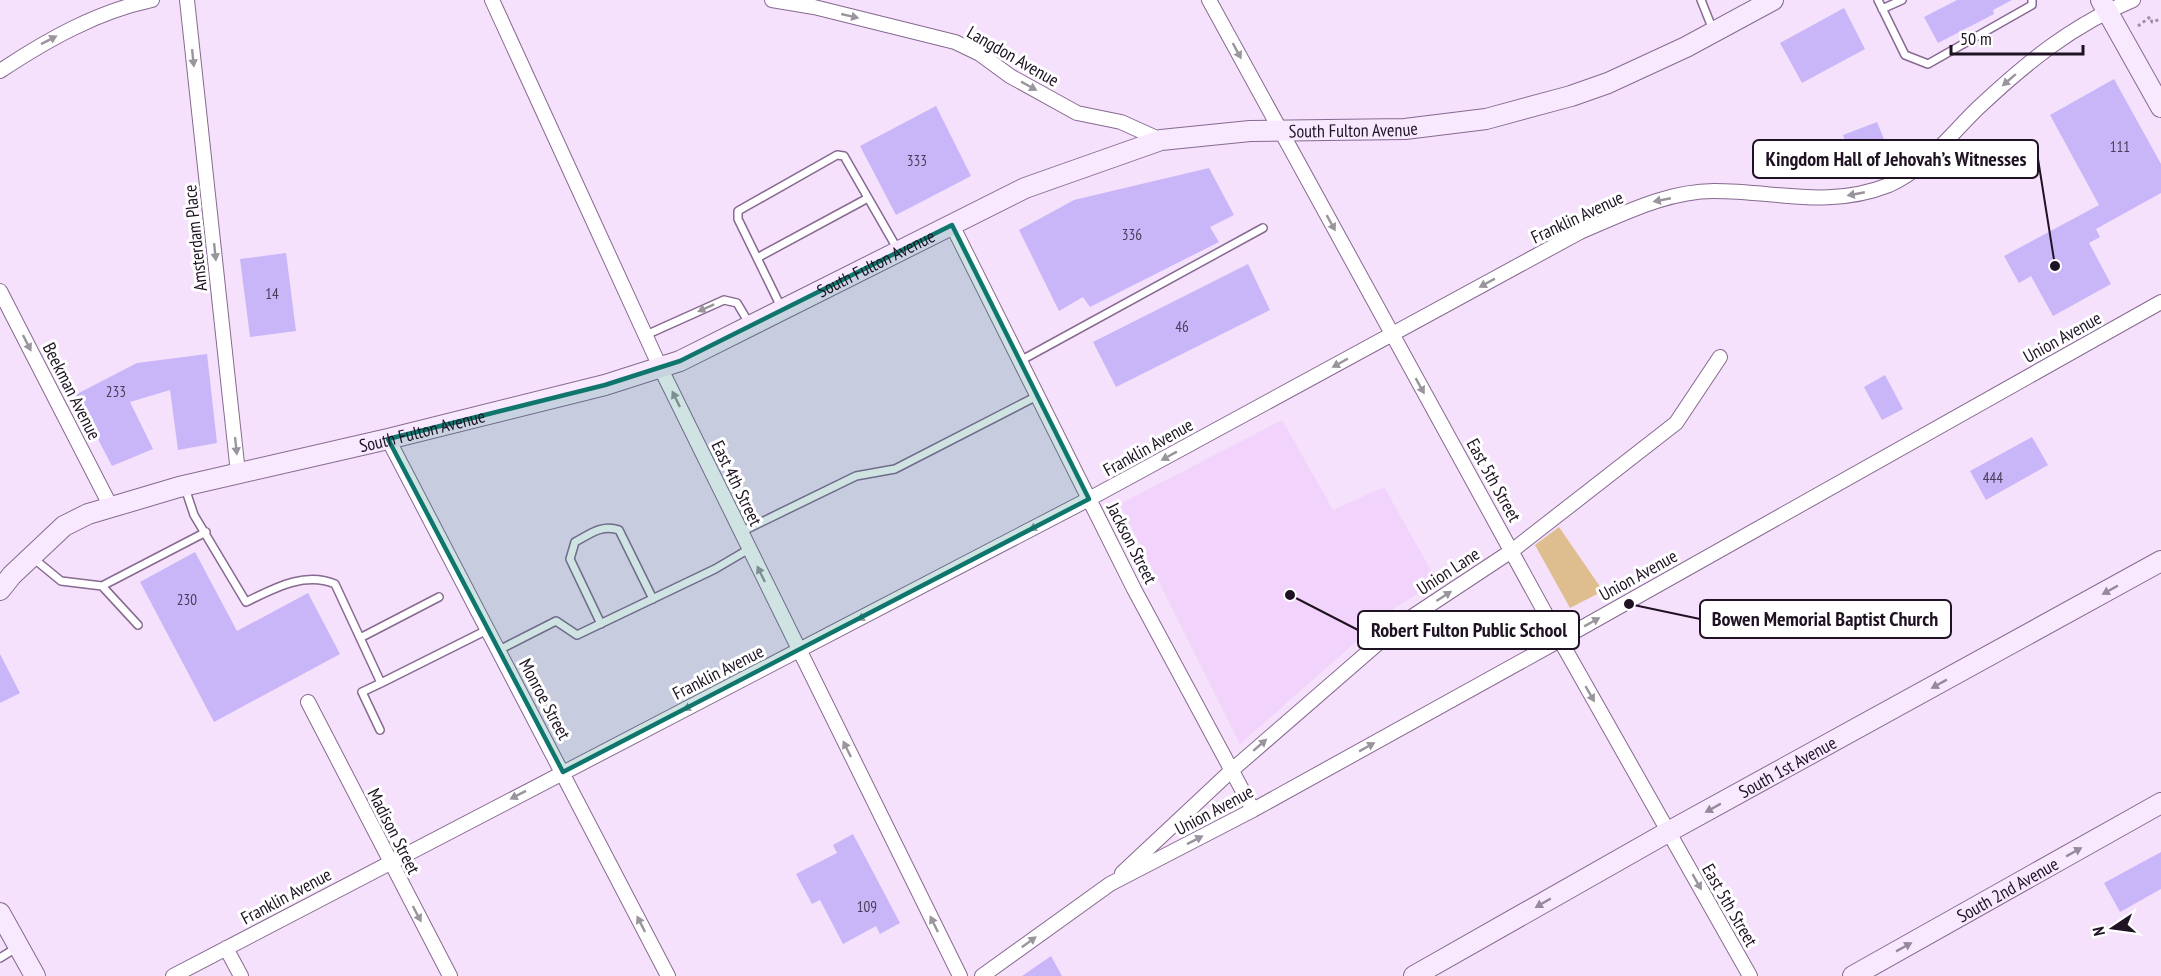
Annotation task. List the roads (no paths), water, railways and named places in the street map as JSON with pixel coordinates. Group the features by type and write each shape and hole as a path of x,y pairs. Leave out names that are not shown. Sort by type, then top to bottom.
{"main road":[{"name":"South Fulton Avenue","path":"0,590 64,526 111,507 184,486 388,439 605,385 660,367 680,360 782,310 1025,188 1161,140 1250,131 1405,129 1486,119 1608,83 1714,32 1773,0"},
{"path":"2105,5 2161,107"},
{"name":"South 1st Avenue","path":"1414,976 1668,832 2161,561"},
{"name":"South 2nd Avenue","path":"1853,976 2161,803"},
{"path":"0,913 34,976"}],"street":[{"path":"0,71 42,43 94,17 152,0"},
{"name":"Amsterdam Place","path":"187,0 238,473"},
{"name":"East 4th Street","path":"492,0 660,367 960,976"},
{"name":"Langdon Avenue","path":"772,0 814,7 955,42 980,54 1010,76 1077,113 1121,122 1161,140"},
{"name":"East 5th Street","path":"1209,0 1560,640 1750,976"},
{"name":"Franklin Avenue","path":"173,976 1089,499 1580,232 1654,201 1712,191 1816,200 1858,195 1890,184 1910,174 1988,99 2036,57 2105,5 2133,0"},
{"name":"Jackson Street","path":"952,225 1089,499 1253,810"},
{"name":"Beekman Avenue","path":"0,291 111,507"},
{"name":"Union Avenue","path":"982,976 1110,884 1253,810 1560,640 2161,302"},
{"name":"Union Lane","path":"1110,884 1232,770 1398,626 1512,550 1676,423 1720,357"},
{"name":"Monroe Street","path":"388,439 668,976"},
{"name":"Madison Street","path":"308,702 450,976"},
{"path":"226,948 241,976"}],"lane":[{"path":"1701,0 1714,32"},
{"path":"1878,0 1905,55 1928,64 2032,5 2032,0"},
{"path":"1882,9 1902,0"},
{"path":"782,310 738,219 738,211 837,155 844,156 899,251"},
{"path":"757,258 868,198"},
{"path":"1020,361 1263,228"},
{"path":"646,335 724,300 737,303 750,325"},
{"path":"741,532 856,476 895,469 1037,396"},
{"path":"184,486 194,515 246,602 290,581 327,580 335,584 381,683"},
{"path":"601,624 570,558 576,542 600,528 610,527 619,530 653,599"},
{"path":"32,557 61,581 102,586 206,532"},
{"path":"499,650 556,621 577,635 715,569 749,549"},
{"path":"102,586 138,625"},
{"path":"360,638 439,597"},
{"path":"380,730 362,692 489,629"},
{"path":"0,958 19,947"}],"place":[{"name":"Kingdom Hall of Jehovah’s Witnesses","path":"2055,266"},
{"name":"Robert Fulton Public School","path":"1290,595"},
{"name":"Bowen Memorial Baptist Church","path":"1629,604"}]}
